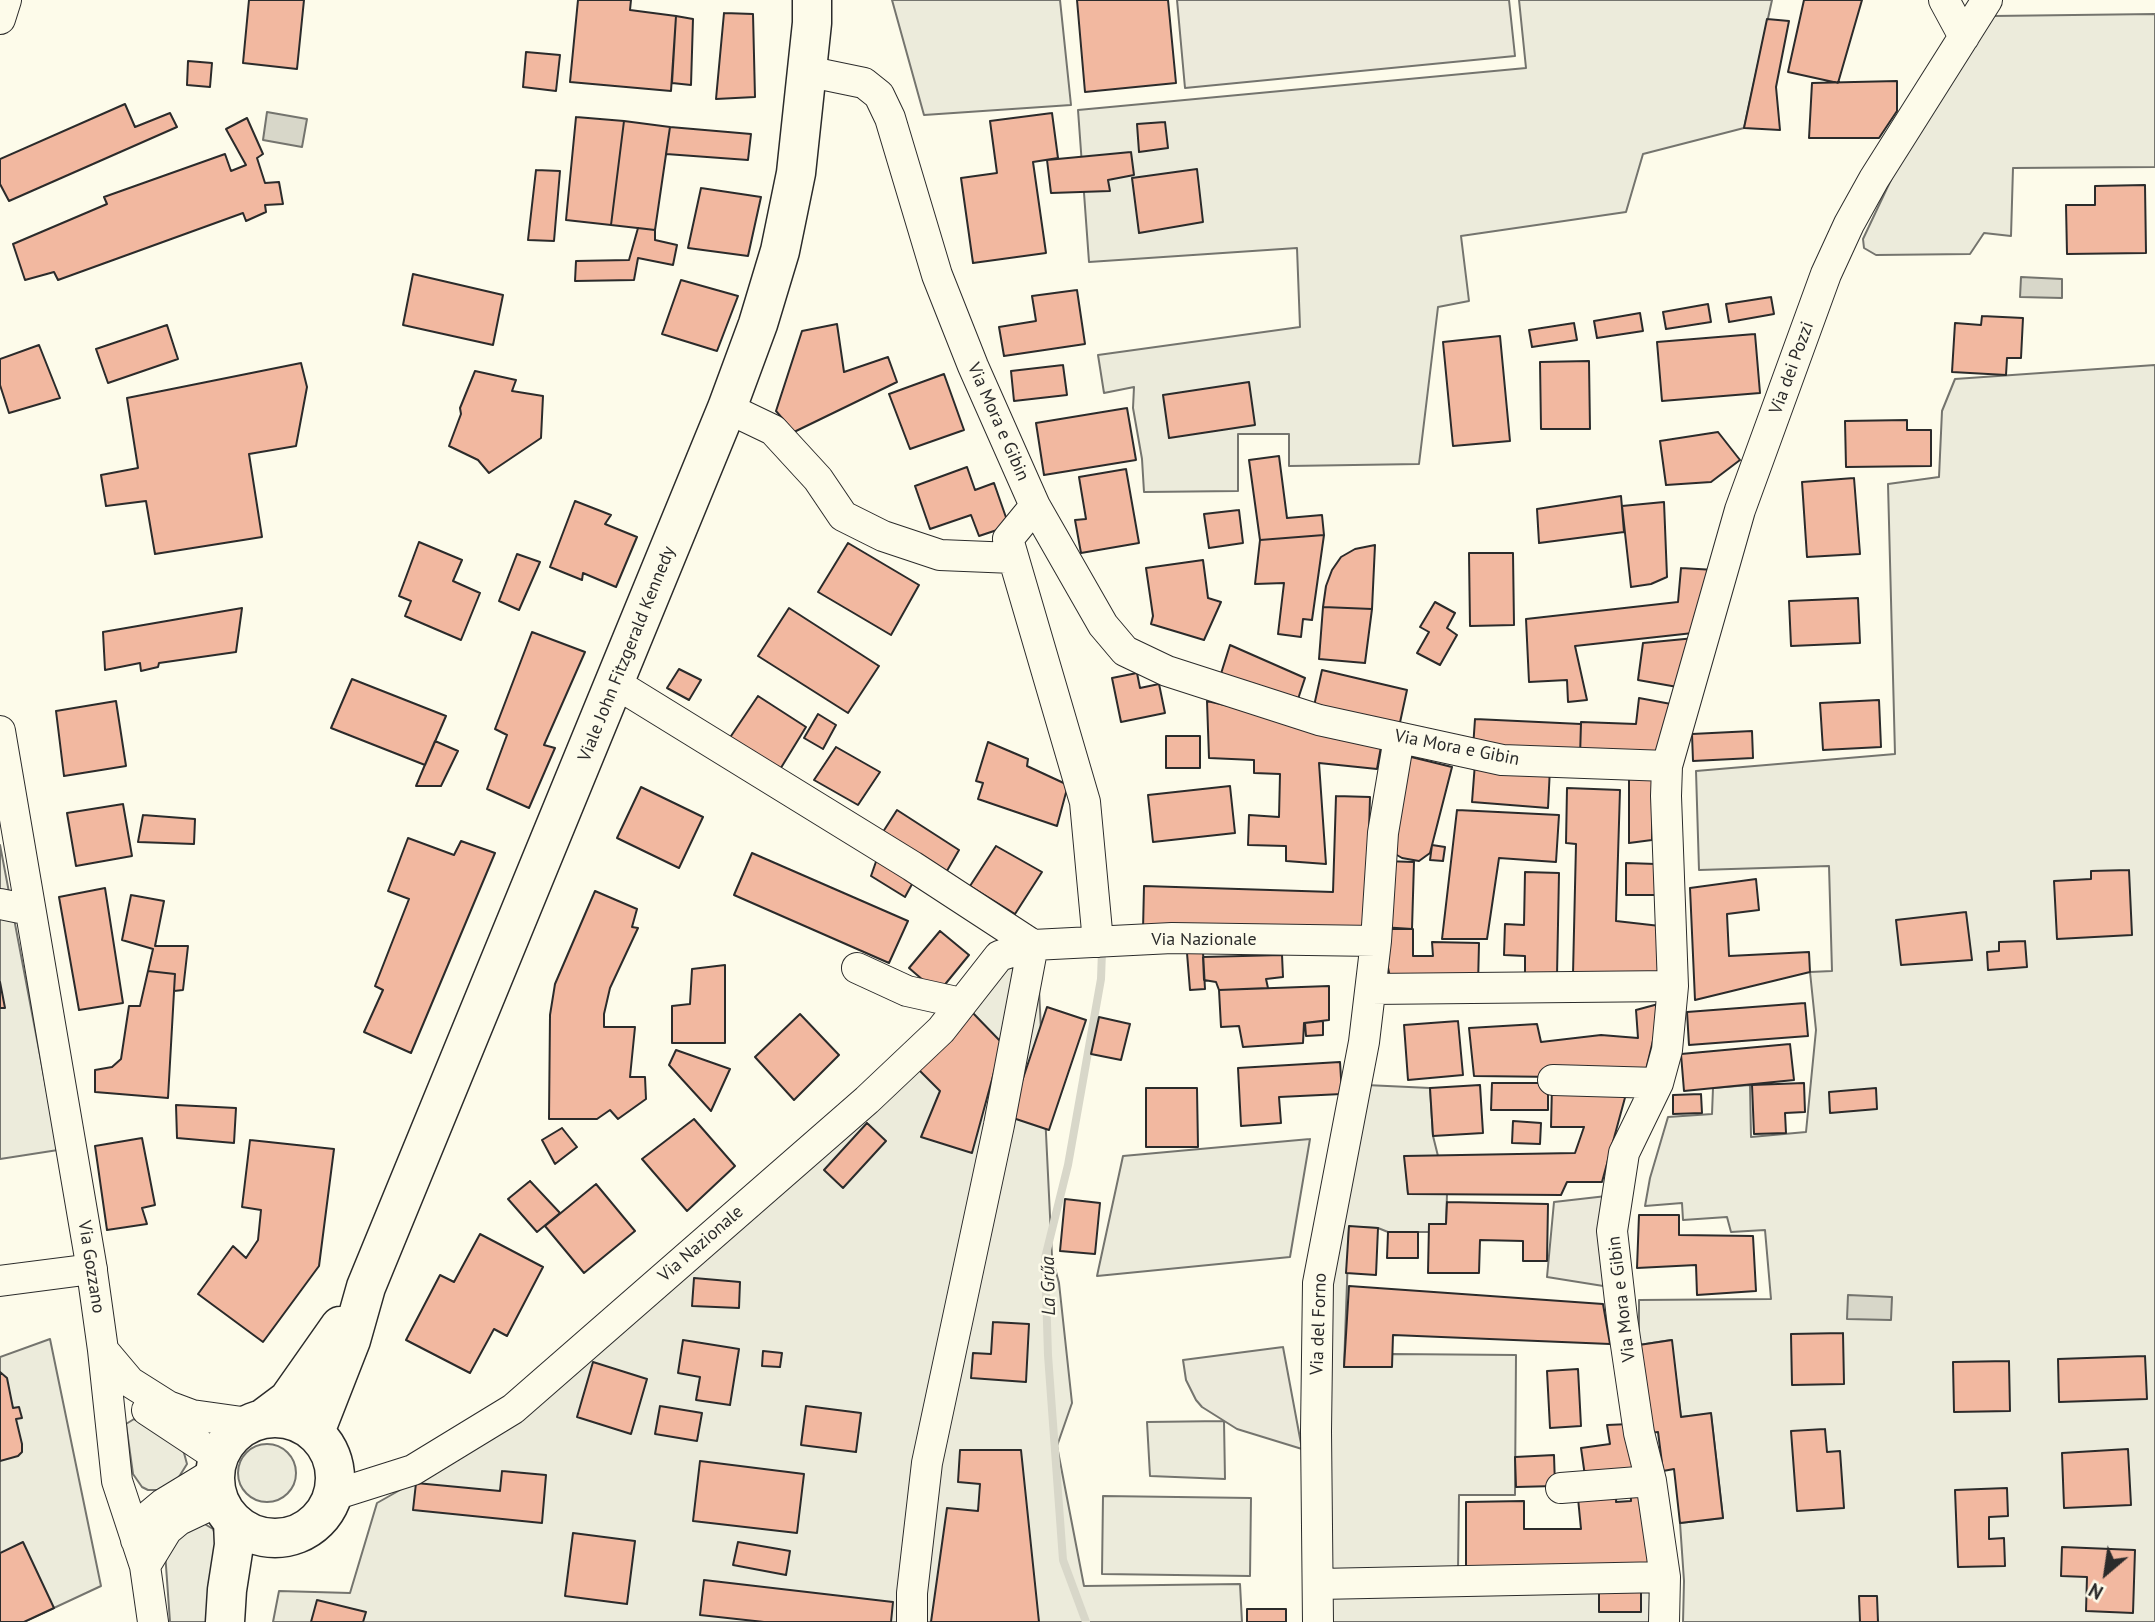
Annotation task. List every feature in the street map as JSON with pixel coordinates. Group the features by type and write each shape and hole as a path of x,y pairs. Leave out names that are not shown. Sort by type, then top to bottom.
{"main road":[{"name":"Viale John Fitzgerald Kennedy","path":"315,1432 351,1340 366,1287 727,408 758,324 780,251 796,173 812,0"},
{"name":"Viale John Fitzgerald Kennedy","path":"257,1420 288,1400 366,1287"},
{"path":"221,1488 259,1536 289,1537 304,1531 327,1509 334,1494 336,1477 326,1445 315,1432 300,1422 282,1418 257,1420 236,1431 225,1443 221,1488 234,1545 225,1622"},
{"path":"230,1622 241,1591 273,1538"}],"street":[{"path":"0,19 6,0"},
{"path":"1944,0 1964,37"},
{"name":"Via dei Pozzi","path":"1667,766 1740,510 1826,274 1874,179 1987,0"},
{"name":"Via Mora e Gibin","path":"806,71 864,83 879,95 885,106 936,275 1035,506 1103,625 1125,650 1167,671 1210,685 1319,720 1399,738 1502,760 1667,766 1673,986 1667,1050 1658,1083 1624,1153 1612,1231 1639,1433 1651,1481 1665,1577 1664,1622"},
{"path":"727,408 773,430 818,479 843,516 883,536 940,555 1013,558"},
{"path":"1035,506 1008,539 1086,802 1098,942"},
{"path":"615,683 912,866 1033,945 999,1125 927,1463 912,1593 912,1622"},
{"name":"Via Gozzano","path":"0,731 92,1269 117,1480 141,1553 153,1622"},
{"name":"Via del Forno","path":"1318,1622 1318,1283 1364,1042 1376,941 1381,853 1399,738"},
{"path":"0,904 30,911"},
{"name":"Via Nazionale","path":"334,1494 414,1470 513,1409 867,1100 941,1030 999,956 1033,945 1172,938 1376,941"},
{"path":"857,968 907,991 961,1003"},
{"path":"1371,989 1673,986"},
{"path":"1552,1080 1658,1083"},
{"path":"0,1281 92,1269"},
{"path":"103,1350 130,1381 168,1406 192,1415 257,1420"},
{"path":"103,1350 114,1383 221,1488 157,1509 142,1527 141,1553"},
{"path":"1560,1488 1651,1481"},
{"path":"1318,1584 1665,1577"}],"shaded area":[{"path":"892,0 1060,0 1071,105 924,115"},
{"path":"1177,0 1509,0 1515,56 1185,88"},
{"path":"1519,0 1772,0 1744,128 1643,154 1626,212 1461,236 1469,301 1438,307 1419,464 1289,466 1289,434 1238,434 1238,491 1144,492 1142,459 1133,408 1134,387 1104,393 1098,355 1300,327 1297,248 1089,262 1078,110 1526,68"},
{"path":"2155,14 2155,167 2013,168 2011,236 1984,233 1970,254 1876,255 1864,248 1863,239 1898,165 1992,16"},
{"path":"267,112 307,119 302,147 263,140"},
{"path":"2021,277 2062,279 2062,298 2020,297"},
{"path":"2155,365 2155,1622 1683,1622 1684,1581 1680,1523 1723,1518 1711,1414 1681,1417 1671,1340 1639,1345 1639,1300 1771,1299 1765,1230 1731,1232 1727,1217 1683,1220 1682,1203 1645,1206 1650,1178 1668,1117 1712,1114 1713,1088 1750,1085 1751,1137 1806,1132 1816,1030 1810,972 1832,971 1829,866 1699,870 1696,771 1895,754 1888,484 1939,477 1942,411 1955,379"},
{"path":"0,845 58,1150 0,1159"},
{"path":"1037,948 1052,1257 1059,1283 1072,1403 1057,1446 1084,1586 1240,1584 1242,1622 914,1622 914,1593"},
{"path":"1027,952 910,1622 273,1622 279,1591 350,1593 377,1503 462,1455 983,983"},
{"path":"1366,1085 1430,1088 1433,1136 1438,1156 1405,1156 1408,1194 1447,1194 1446,1224 1429,1224 1429,1232 1388,1232 1378,1228 1349,1227 1344,1367 1391,1367 1392,1354 1516,1355 1515,1495 1459,1495 1458,1571 1324,1577 1324,1285"},
{"path":"1310,1139 1290,1257 1097,1276 1123,1156"},
{"path":"1624,1194 1622,1289 1547,1277 1554,1202"},
{"path":"1848,1295 1892,1297 1891,1320 1847,1319"},
{"path":"50,1339 101,1586 24,1622 0,1622 0,1357"},
{"path":"1283,1347 1302,1449 1237,1429 1202,1407 1186,1380 1183,1360"},
{"path":"134,1419 157,1429 179,1445 184,1453 187,1464 172,1488 148,1490 142,1487 133,1474 126,1424"},
{"path":"1224,1421 1225,1479 1150,1476 1147,1422"},
{"path":"267,1444 288,1452 296,1473 288,1494 267,1502 246,1494 238,1473 246,1452"},
{"path":"1103,1496 1251,1498 1250,1576 1102,1574"},
{"path":"203,1523 213,1529 223,1557 210,1622 170,1622 165,1552 168,1543"},
{"path":"1674,1584 1669,1622 1327,1622 1324,1589"}],"building":[{"path":"249,0 304,0 297,69 243,63"},
{"path":"578,0 631,0 630,10 676,16 671,91 570,82"},
{"path":"1077,0 1168,0 1176,83 1085,92"},
{"path":"1804,0 1862,0 1838,83 1788,72"},
{"path":"724,13 753,14 755,97 716,99"},
{"path":"676,16 693,19 691,85 672,83"},
{"path":"1767,19 1789,21 1776,87 1780,130 1744,128"},
{"path":"526,52 560,55 556,91 523,87"},
{"path":"188,61 212,63 210,87 187,85"},
{"path":"1897,81 1897,111 1879,138 1809,138 1812,83"},
{"path":"125,104 135,127 170,113 177,127 9,201 0,184 0,159"},
{"path":"1052,113 1058,158 1033,162 1046,253 973,263 961,178 997,173 990,121"},
{"path":"576,117 624,121 611,225 566,220"},
{"path":"247,118 263,154 257,158 265,183 279,182 283,204 265,205 266,212 246,221 243,213 58,280 54,272 25,280 13,244 107,204 104,197 225,154 231,171 246,165 226,129"},
{"path":"624,121 670,127 655,230 611,225"},
{"path":"1165,122 1168,148 1139,152 1137,124"},
{"path":"670,127 751,134 748,160 666,154"},
{"path":"1131,152 1134,175 1108,180 1110,191 1051,193 1047,160"},
{"path":"1197,169 1203,222 1139,233 1132,178"},
{"path":"536,170 560,171 554,241 528,240"},
{"path":"2145,185 2146,253 2067,254 2066,205 2095,205 2095,186"},
{"path":"701,188 761,197 748,256 688,248"},
{"path":"638,228 655,230 655,240 677,245 673,265 638,258 634,280 575,281 576,261 629,260"},
{"path":"413,274 503,295 493,345 403,325"},
{"path":"681,280 738,296 717,351 662,334"},
{"path":"1077,290 1085,344 1004,356 999,327 1036,321 1032,296"},
{"path":"1771,297 1774,314 1729,322 1726,304"},
{"path":"1708,304 1711,322 1666,329 1663,312"},
{"path":"1640,313 1643,331 1597,338 1594,321"},
{"path":"1982,316 2023,318 2021,358 2007,358 2006,375 1952,372 1955,323 1981,325"},
{"path":"1574,323 1577,340 1532,347 1529,330"},
{"path":"837,324 844,372 888,357 897,382 794,432 776,411 802,331"},
{"path":"167,325 178,359 108,383 96,349"},
{"path":"1755,334 1760,393 1662,401 1657,342"},
{"path":"1500,336 1510,441 1453,446 1443,342"},
{"path":"39,345 60,398 9,413 0,385 0,359"},
{"path":"1589,361 1590,429 1541,429 1540,362"},
{"path":"301,363 307,387 296,446 249,454 262,537 155,554 146,501 106,506 101,475 138,468 127,398"},
{"path":"1063,365 1067,395 1014,401 1011,371"},
{"path":"475,371 516,380 512,391 543,396 541,438 489,473 478,460 449,446"},
{"path":"944,374 964,430 910,449 889,394"},
{"path":"1249,382 1255,425 1169,438 1163,395"},
{"path":"1127,408 1136,460 1044,475 1036,423"},
{"path":"1907,420 1907,430 1931,430 1931,466 1846,467 1845,421"},
{"path":"1718,432 1740,460 1711,482 1666,485 1660,441"},
{"path":"1279,456 1287,518 1322,515 1324,535 1260,540 1249,460"},
{"path":"967,467 975,490 994,483 1009,526 979,536 971,515 930,529 915,486"},
{"path":"1126,469 1139,543 1081,553 1075,520 1086,519 1079,477"},
{"path":"1854,478 1860,554 1807,557 1802,482"},
{"path":"1621,496 1624,532 1539,543 1537,509"},
{"path":"575,501 611,515 605,524 637,537 616,587 583,573 582,580 550,567"},
{"path":"1664,502 1667,577 1651,584 1631,587 1622,506"},
{"path":"1239,510 1243,543 1209,548 1204,514"},
{"path":"1324,535 1312,620 1303,619 1301,637 1278,634 1284,583 1255,584 1260,540"},
{"path":"419,542 462,560 453,581 480,593 461,640 405,616 411,601 399,596"},
{"path":"848,543 919,585 891,635 818,592"},
{"path":"1375,545 1372,609 1323,607 1326,586 1341,557 1355,549"},
{"path":"1469,553 1513,553 1514,625 1470,626"},
{"path":"517,554 540,562 519,610 499,601"},
{"path":"1203,560 1208,598 1221,602 1204,640 1151,624 1153,616 1146,568"},
{"path":"1681,568 1715,570 1693,633 1575,646 1587,700 1568,702 1567,680 1529,682 1526,619 1678,602"},
{"path":"1858,598 1860,643 1791,646 1789,601"},
{"path":"1435,602 1455,613 1447,628 1457,635 1440,665 1417,653 1429,632 1420,627"},
{"path":"1323,607 1372,609 1365,663 1319,659"},
{"path":"242,608 236,652 159,663 158,667 141,671 140,663 105,670 103,632"},
{"path":"789,608 879,666 848,713 758,656"},
{"path":"532,632 585,652 544,745 555,748 529,808 487,789 507,735 495,729"},
{"path":"1695,638 1683,688 1638,680 1643,643"},
{"path":"1230,645 1305,678 1296,705 1219,680"},
{"path":"679,669 701,680 689,700 667,688"},
{"path":"1322,670 1407,690 1399,727 1314,706"},
{"path":"1137,673 1140,688 1159,684 1165,713 1121,722 1112,678"},
{"path":"352,679 446,716 425,765 331,728"},
{"path":"758,696 806,727 779,771 729,739"},
{"path":"1639,698 1671,704 1661,753 1580,757 1581,722 1636,724"},
{"path":"1879,700 1881,747 1823,750 1820,703"},
{"path":"116,701 126,766 64,776 56,711"},
{"path":"1207,701 1382,741 1377,769 1319,763 1326,864 1286,861 1286,846 1248,845 1249,815 1279,817 1280,774 1254,773 1254,760 1209,758"},
{"path":"818,714 836,725 823,749 804,738"},
{"path":"1475,719 1581,724 1580,757 1473,748"},
{"path":"1752,731 1753,758 1693,761 1692,734"},
{"path":"1166,736 1200,736 1200,768 1166,768"},
{"path":"435,741 458,751 441,786 416,786"},
{"path":"988,742 1028,759 1027,766 1068,785 1057,826 978,799 983,783 976,781"},
{"path":"836,747 880,772 858,805 814,780"},
{"path":"1403,755 1452,767 1430,853 1419,861 1402,858 1390,851"},
{"path":"1475,763 1550,768 1548,808 1472,802"},
{"path":"1629,777 1653,779 1652,840 1629,843"},
{"path":"1230,786 1235,833 1153,842 1148,795"},
{"path":"641,787 703,817 679,868 617,838"},
{"path":"1567,788 1620,790 1616,921 1660,926 1661,974 1573,974 1576,844 1566,843"},
{"path":"1336,796 1370,797 1366,937 1143,930 1144,886 1333,892"},
{"path":"123,804 132,856 76,866 67,813"},
{"path":"897,810 959,850 944,876 881,835"},
{"path":"1457,810 1559,815 1556,862 1499,858 1487,939 1442,939"},
{"path":"143,815 195,819 194,844 138,842"},
{"path":"408,838 454,855 461,841 495,853 411,1053 364,1032 383,990 375,986 409,899 388,891"},
{"path":"1432,845 1445,847 1443,861 1430,860"},
{"path":"996,846 1042,872 1015,914 970,886"},
{"path":"752,853 908,921 889,963 734,895"},
{"path":"879,853 917,875 905,897 871,876"},
{"path":"1384,861 1414,862 1412,929 1381,927"},
{"path":"1626,863 1656,864 1656,895 1626,895"},
{"path":"2129,870 2132,935 2057,939 2054,881 2091,879 2091,871"},
{"path":"1525,872 1559,873 1557,976 1525,975 1525,956 1504,955 1505,924 1524,925"},
{"path":"1756,879 1759,910 1727,914 1729,956 1809,952 1810,972 1695,1000 1690,888"},
{"path":"105,888 123,1003 79,1010 59,897"},
{"path":"595,891 637,909 632,927 638,928 610,988 604,1027 635,1027 630,1077 645,1077 646,1099 618,1119 610,1110 597,1119 549,1119 550,1015 555,984"},
{"path":"131,895 164,901 155,946 188,946 183,990 174,991 175,974 148,971 153,949 122,940"},
{"path":"1966,912 1972,960 1901,965 1896,920"},
{"path":"1380,929 1413,929 1413,956 1433,956 1432,942 1479,943 1478,985 1392,987"},
{"path":"940,931 969,955 938,993 909,968"},
{"path":"2025,941 2027,967 1988,970 1987,952 1999,951 1999,942"},
{"path":"1203,952 1205,989 1190,990 1187,953"},
{"path":"1282,955 1283,977 1266,979 1268,988 1219,990 1216,982 1204,980 1203,957"},
{"path":"725,965 725,1043 672,1043 672,1006 690,1004 692,969"},
{"path":"148,971 175,974 168,1098 95,1092 95,1070 112,1067 121,1059 129,1006 140,1006"},
{"path":"0,982 5,1008 0,1008"},
{"path":"1329,986 1329,1020 1304,1023 1303,1043 1243,1047 1239,1026 1221,1027 1219,990"},
{"path":"1662,1003 1644,1078 1474,1076 1469,1028 1537,1024 1541,1042 1601,1035 1638,1038 1636,1010"},
{"path":"1805,1003 1808,1036 1689,1045 1687,1012"},
{"path":"1047,1007 1086,1020 1049,1130 1010,1117"},
{"path":"971,1011 1002,1043 972,1153 921,1137 940,1091 916,1067"},
{"path":"800,1014 839,1055 794,1100 755,1057"},
{"path":"1099,1017 1130,1024 1121,1060 1091,1054"},
{"path":"1323,1021 1323,1035 1306,1036 1305,1023"},
{"path":"1458,1021 1463,1075 1408,1080 1404,1025"},
{"path":"1790,1044 1794,1080 1684,1091 1681,1054"},
{"path":"676,1050 730,1069 711,1111 669,1065"},
{"path":"1340,1062 1342,1094 1279,1097 1281,1123 1241,1126 1238,1068"},
{"path":"1492,1083 1548,1083 1548,1110 1491,1110"},
{"path":"1804,1083 1805,1112 1785,1113 1786,1133 1754,1134 1752,1085"},
{"path":"1480,1085 1483,1133 1433,1136 1430,1088"},
{"path":"1552,1086 1626,1094 1602,1182 1567,1182 1561,1195 1408,1194 1404,1156 1575,1153 1584,1127 1551,1127"},
{"path":"1146,1088 1197,1088 1198,1147 1146,1147"},
{"path":"1876,1088 1877,1109 1830,1113 1829,1092"},
{"path":"1701,1094 1702,1113 1673,1114 1673,1095"},
{"path":"176,1105 236,1108 234,1143 177,1138"},
{"path":"694,1119 735,1166 687,1211 642,1159"},
{"path":"1513,1121 1541,1123 1540,1144 1512,1143"},
{"path":"867,1123 886,1141 843,1188 824,1170"},
{"path":"562,1128 577,1147 555,1164 542,1140"},
{"path":"142,1138 155,1205 142,1208 147,1224 107,1230 95,1146"},
{"path":"250,1140 334,1149 319,1266 263,1342 198,1294 233,1246 246,1258 258,1240 261,1210 242,1207"},
{"path":"530,1181 560,1213 537,1232 508,1199"},
{"path":"596,1184 635,1231 584,1273 545,1226"},
{"path":"1065,1199 1100,1203 1095,1254 1060,1251"},
{"path":"1447,1202 1548,1204 1547,1261 1523,1261 1523,1241 1480,1240 1479,1273 1428,1273 1429,1224 1446,1224"},
{"path":"1639,1215 1679,1215 1679,1235 1753,1236 1756,1291 1697,1295 1696,1265 1637,1268"},
{"path":"1349,1226 1378,1228 1376,1275 1346,1273"},
{"path":"1388,1232 1418,1232 1418,1258 1387,1258"},
{"path":"480,1234 543,1267 507,1336 494,1329 470,1373 406,1340 440,1275 454,1282"},
{"path":"694,1278 740,1282 739,1308 692,1306"},
{"path":"1349,1286 1603,1304 1610,1344 1393,1335 1392,1367 1344,1367"},
{"path":"993,1322 1029,1324 1026,1382 971,1378 973,1353 991,1354"},
{"path":"1843,1333 1844,1384 1792,1385 1791,1334"},
{"path":"683,1340 739,1349 730,1405 696,1400 700,1377 678,1373"},
{"path":"1672,1340 1681,1417 1711,1413 1723,1518 1680,1523 1674,1469 1663,1471 1658,1432 1650,1433 1639,1345"},
{"path":"763,1351 782,1353 780,1367 762,1366"},
{"path":"2145,1356 2147,1399 2059,1402 2058,1359"},
{"path":"2009,1361 2010,1411 1954,1412 1953,1362"},
{"path":"593,1362 647,1379 631,1434 577,1417"},
{"path":"1578,1369 1581,1426 1550,1428 1547,1371"},
{"path":"0,1372 7,1378 13,1408 19,1407 22,1418 16,1419 22,1452 18,1456 0,1461"},
{"path":"660,1406 702,1413 697,1441 655,1434"},
{"path":"806,1406 861,1413 856,1452 801,1445"},
{"path":"1630,1424 1634,1473 1586,1483 1581,1448 1610,1444 1607,1425"},
{"path":"1825,1429 1827,1452 1840,1451 1844,1508 1797,1511 1791,1431"},
{"path":"2128,1449 2131,1505 2064,1508 2062,1453"},
{"path":"960,1450 1021,1450 1039,1622 931,1622 947,1508 978,1511 980,1484 958,1482"},
{"path":"1554,1455 1555,1486 1516,1487 1515,1457"},
{"path":"700,1461 804,1474 797,1533 693,1521"},
{"path":"502,1471 546,1475 542,1523 413,1510 416,1483 500,1491"},
{"path":"1630,1484 1639,1484 1653,1563 1466,1569 1466,1502 1524,1501 1524,1529 1581,1529 1577,1488 1617,1486 1616,1502 1631,1501"},
{"path":"2007,1488 2008,1516 1989,1517 1989,1539 2004,1538 2005,1566 1958,1567 1955,1490"},
{"path":"573,1533 635,1541 627,1604 565,1596"},
{"path":"23,1542 54,1608 24,1622 0,1622 0,1553"},
{"path":"738,1542 790,1551 786,1575 733,1565"},
{"path":"2062,1547 2135,1550 2133,1613 2086,1611 2087,1577 2061,1576"},
{"path":"704,1580 893,1602 891,1622 764,1622 700,1615"},
{"path":"1599,1585 1641,1585 1641,1612 1599,1612"},
{"path":"1859,1596 1877,1596 1878,1622 1860,1622"},
{"path":"317,1600 366,1612 363,1622 311,1622"},
{"path":"1247,1609 1286,1609 1286,1622 1247,1622"}],"waterway":[{"name":"La Grűa","path":"1086,1622 1063,1560 1048,1355 1045,1258 1068,1165 1101,979 1102,951"}]}
